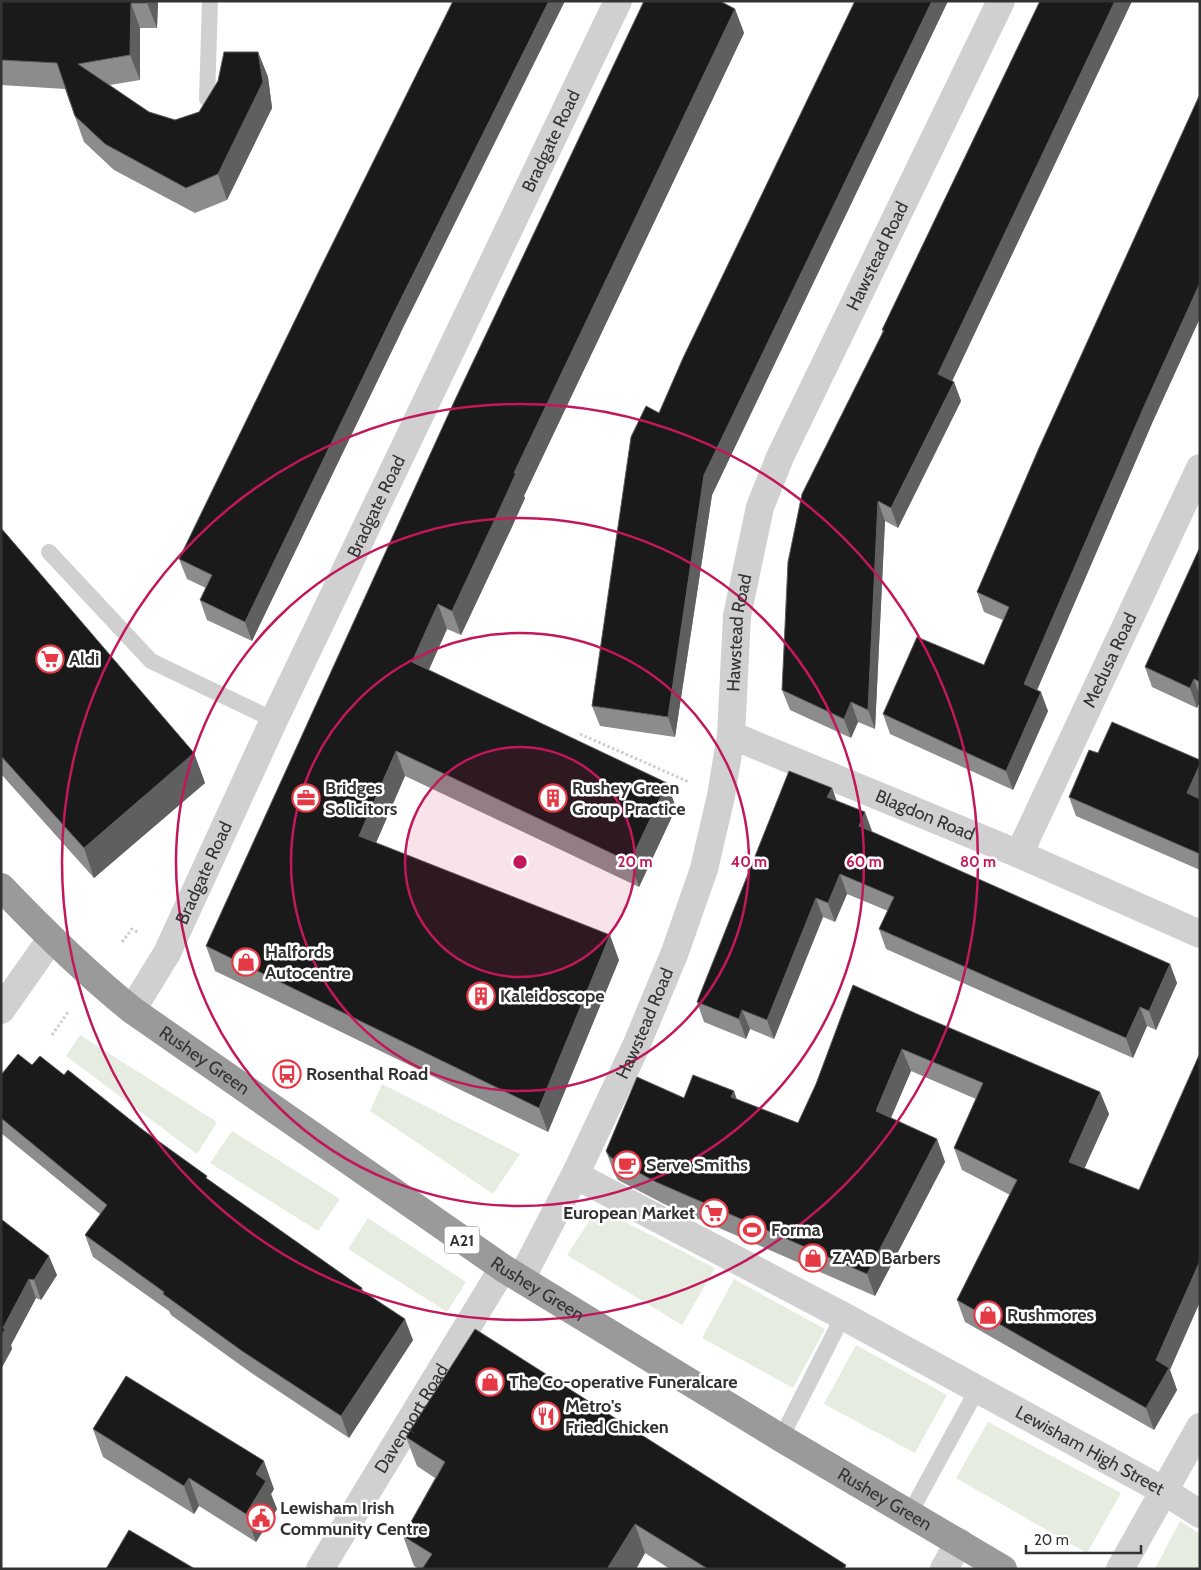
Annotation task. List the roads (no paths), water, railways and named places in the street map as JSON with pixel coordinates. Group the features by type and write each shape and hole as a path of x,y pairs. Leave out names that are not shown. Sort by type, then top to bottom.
{"highway":[{"name":"Rushey Green","path":"1,887 51,939 94,979 132,1010 512,1274 781,1438 959,1542"},
{"name":"A21","path":"959,1542 1003,1569"}],"street":[{"name":"Bradgate Road","path":"132,1010 167,953 274,720 618,1"},
{"name":"Hawstead Road","path":"512,1274 575,1175 636,1046 675,952 704,869 721,796 731,735 737,616 760,506 780,457 1001,1"},
{"name":"Medusa Road","path":"1019,854 1200,468"},
{"name":"Blagdon Road","path":"731,735 1019,854 1200,934"},
{"path":"1,1010 51,939"},
{"path":"575,1175 843,1316 977,1390"},
{"name":"Davenport Road","path":"320,1569 512,1274"},
{"name":"Lewisham High Street","path":"977,1390 1164,1491 1200,1514"},
{"path":"1121,1566 1200,1427"},
{"path":"944,1569 959,1542"}],"lane":[{"path":"207,99 210,1"},
{"path":"49,552 152,661 274,720"},
{"path":"781,1438 843,1316"},
{"path":"910,1513 977,1390"}],"place":[{"name":"Aldi","path":"50,659"},
{"name":"Bridges Solicitors","path":"306,798"},
{"name":"Rushey Green Group Practice","path":"553,798"},
{"name":"Halfords Autocentre","path":"246,962"},
{"name":"Kaleidoscope","path":"481,996"},
{"name":"Rosenthal Road","path":"287,1074"},
{"name":"Serve Smiths","path":"627,1165"},
{"name":"European Market","path":"714,1213"},
{"name":"Forma","path":"752,1230"},
{"name":"ZAAD Barbers","path":"813,1258"},
{"name":"Rushmores","path":"988,1315"},
{"name":"The Co-operative Funeralcare","path":"490,1382"},
{"name":"Metro's Fried Chicken","path":"546,1416"},
{"name":"Lewisham Irish Community Centre","path":"261,1518"}]}
